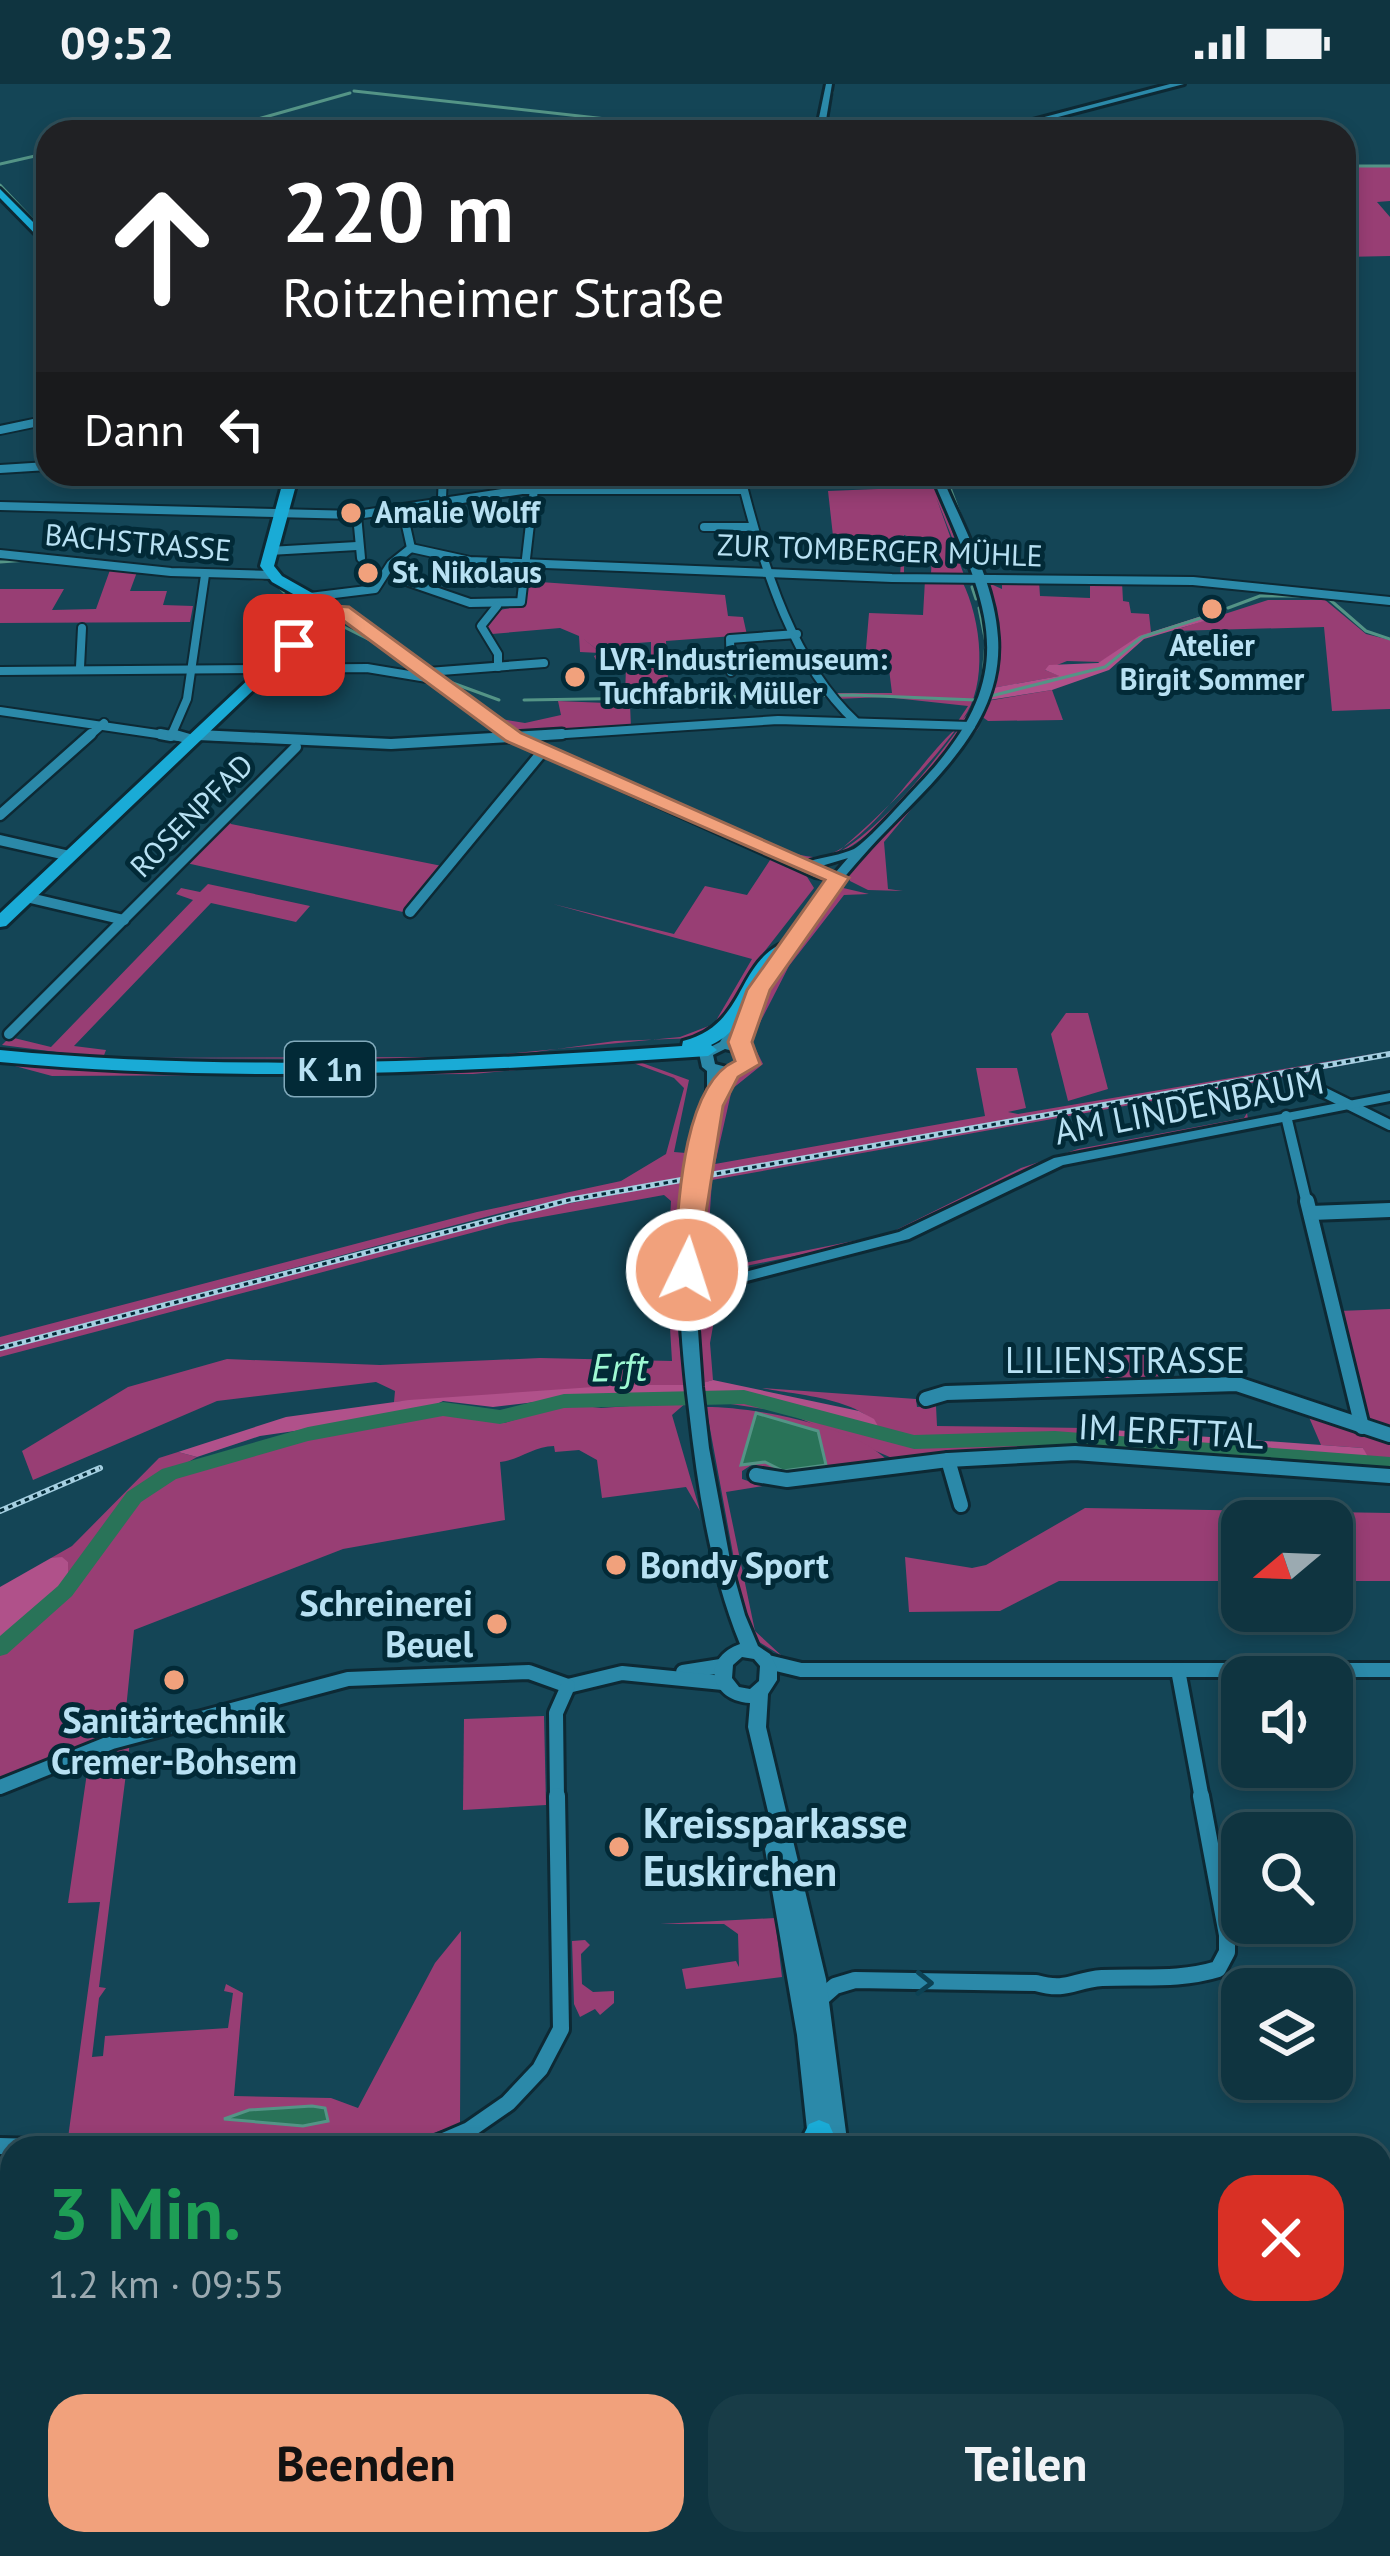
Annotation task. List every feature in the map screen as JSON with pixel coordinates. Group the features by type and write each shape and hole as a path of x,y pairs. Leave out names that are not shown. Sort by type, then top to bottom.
{"main road":[{"path":"1038,120 1180,84"},
{"path":"0,192 36,230"},
{"path":"17,239 36,238"},
{"path":"0,922 327,609 272,575 268,551 288,486"},
{"name":"K 1n","path":"557,1062 600,1051 696,1045 717,1038 728,1029 768,961 784,947"},
{"name":"K 1n","path":"0,1058 77,1065 405,1069 660,1052 720,1058"}],"street":[{"path":"822,120 830,84"},
{"path":"0,430 36,422"},
{"path":"0,469 36,467"},
{"path":"442,486 442,498"},
{"path":"822,2136 819,2000 771,1801 731,1595 694,1384 687,1277 695,1177 720,1058 784,947 863,848 971,727 985,698 993,635 941,486"},
{"path":"0,506 357,514 395,513 442,498 535,489 746,490 753,527 797,634 827,696 855,722"},
{"path":"382,580 412,582 466,602 498,605 522,600 535,489"},
{"path":"310,597 364,592 382,580 411,548 406,522 395,513"},
{"path":"475,513 532,513"},
{"path":"357,514 361,558"},
{"path":"704,527 753,527"},
{"path":"268,551 357,546"},
{"name":"ZUR TOMBERGER MÜHLE","path":"411,548 451,559 526,563 1205,582 1390,601"},
{"name":"BACHSTRASSE","path":"0,554 204,576 272,575"},
{"path":"171,736 187,699 204,576"},
{"path":"498,605 482,626 498,654 498,667"},
{"path":"327,609 351,616 514,737 838,878"},
{"path":"80,667 82,628"},
{"path":"730,672 730,639 797,634"},
{"path":"0,671 374,669 431,676 544,663"},
{"path":"0,711 104,722 171,736 296,747 781,719 971,727"},
{"path":"0,815 104,722"},
{"name":"ROSENPFAD","path":"9,1034 296,747"},
{"path":"410,912 543,751"},
{"path":"0,840 70,856"},
{"path":"814,864 863,848"},
{"path":"789,858 814,864 838,878"},
{"name":"ROSENPFAD","path":"26,897 124,920"},
{"path":"1299,1080 1390,1125"},
{"name":"AM LINDENBAUM","path":"687,1277 716,1284 904,1236 1059,1161 1390,1097"},
{"path":"1286,1116 1362,1427"},
{"path":"1311,1213 1390,1210"},
{"name":"AM LINDENBAUM","path":"687,1277 771,1269"},
{"path":"689,1317 716,1284"},
{"name":"LILIENSTRASSE","path":"926,1399 946,1393 1228,1383 1276,1393 1390,1435"},
{"name":"IM ERFTTAL","path":"756,1475 787,1480 948,1460 1086,1454 1390,1476"},
{"path":"948,1460 961,1505"},
{"path":"453,2136 473,2127 526,2084 550,2056 562,2029 556,1710 568,1686 590,1676 801,1670 1390,1670"},
{"path":"819,2000 836,1986 855,1980 1036,1983 1061,1990 1095,1978 1198,1977 1218,1969 1225,1958 1227,1935 1178,1670"},
{"path":"0,1787 124,1738 348,1679 529,1672 568,1686"},
{"path":"771,1801 772,1839 821,2136"}],"shaded area":[{"path":"1356,167 1390,167 1390,201 1377,202 1390,217 1390,256 1356,257"},
{"path":"629,486 747,486 736,489"},
{"path":"937,486 966,573 936,497 964,575 931,574 932,553 921,541 904,535 904,576 900,576 901,561 844,561 844,554 835,554 828,491"},
{"path":"110,570 137,572 130,591 167,591 163,605 193,606 190,622 0,623 0,589 64,589 52,610 96,609"},
{"path":"925,580 962,581 969,597 978,633 979,671 971,705 963,719 977,705 969,721 956,724 968,706 885,697 835,699 833,693 892,693 888,661 865,660 869,613 923,615"},
{"path":"526,581 725,595 728,616 743,617 747,635 666,641 669,698 630,699 625,697 626,666 651,666 651,642 625,644 606,657 580,636 602,654 604,662 597,662 594,656 600,653 580,652 579,636 560,628 492,634 486,627 495,611 524,605"},
{"path":"984,581 1002,589 1002,581 1039,581 1040,596 1090,598 1090,582 1122,582 1123,601 1129,602 1131,613 1149,614 1151,632 1100,662 1067,661 1045,670 1060,676 992,688 997,640"},
{"path":"1268,600 1325,600 1366,634 1390,640 1390,709 1332,711 1324,627 1172,631"},
{"path":"1205,615 1211,619 1144,639 1109,670 1052,690 989,700 992,688 1059,676 1045,670 1049,665 1098,663 1139,636"},
{"path":"1052,690 1063,720 988,721 981,716 987,701"},
{"path":"558,701 630,704 631,728 519,735 495,718 525,723 561,715"},
{"path":"982,724 884,842 888,889 903,891 868,890 850,881 848,874"},
{"path":"957,728 929,763 890,804 943,741"},
{"path":"959,728 942,761 924,782 880,825 833,856 885,815"},
{"path":"227,819 231,824 442,866 403,912 182,862"},
{"path":"733,829 803,856 832,853 846,845 833,856 799,858"},
{"path":"772,857 804,872 814,888 764,952 718,1026 696,1038 654,1040 680,1037 714,1024 752,959 553,904 674,934 705,886 747,895"},
{"path":"208,884 310,906 296,922 211,903 74,1046 106,1050 103,1058 2,1045 10,1037 51,1047 193,900 176,894 181,888 200,892"},
{"path":"839,887 869,894 844,895 789,966 751,1040 763,1064 732,1089 715,1164 985,1116 976,1068 1017,1068 1026,1108 1008,1112 1018,1114 1390,1051 701,1175 727,1080 755,1062 744,1041 767,983"},
{"path":"1066,1013 1088,1013 1108,1089 1068,1101 1051,1034"},
{"path":"654,1040 556,1049 615,1041"},
{"path":"556,1049 484,1059 112,1058 475,1057"},
{"path":"623,1056 689,1080 674,1152 686,1153 681,1178 516,1209 0,1346 0,1337 477,1212 621,1181 666,1154 684,1088 674,1078 625,1060 473,1074 52,1076 0,1062 163,1073 462,1072"},
{"path":"1390,1056 1236,1086 1241,1094 1230,1087 712,1180 707,1257 724,1267 888,1234 1021,1168 1078,1149 1244,1118 1247,1113 1248,1119 1053,1159 887,1237 727,1270 705,1267 697,1259 701,1178"},
{"path":"1256,1128 1059,1168 908,1241 727,1288 719,1293 710,1343 713,1380 700,1384 700,1317 721,1286 901,1240 1069,1161"},
{"path":"680,1182 672,1274 684,1385 394,1402 395,1391 376,1382 217,1401 33,1480 22,1451 128,1387 227,1359 380,1365 540,1358 672,1361 667,1278 671,1201 664,1195 509,1223 0,1357 0,1350 494,1218"},
{"path":"1390,1309 1390,1430 1366,1423 1339,1311"},
{"path":"1157,1349 1169,1380 1103,1382 1097,1351"},
{"path":"713,1380 859,1411 874,1419 883,1435 769,1398 704,1395 702,1383"},
{"path":"684,1385 686,1396 569,1398 493,1407 443,1401 419,1413 260,1436 197,1457 178,1452 286,1417 409,1400"},
{"path":"762,1388 916,1399 917,1407 936,1406 937,1426 1085,1428 1086,1435 894,1437 883,1435 863,1413 847,1406"},
{"path":"704,1400 764,1403 916,1447 982,1441 1138,1448 1139,1455 892,1458 785,1412"},
{"path":"687,1402 672,1415 700,1511 686,1487 602,1498 597,1460 579,1450 555,1452 554,1446 547,1447 500,1462 505,1520 343,1549 134,1630 124,1729 0,1777 0,1652 70,1592 139,1497 180,1472 219,1458 449,1411 504,1423 568,1404 601,1408"},
{"path":"706,1407 750,1410 828,1428 872,1448 888,1461 814,1472 812,1467 826,1465 765,1462 804,1472 775,1474 753,1464 742,1471 742,1479 763,1486 726,1492 755,1631 782,1656 748,1635"},
{"path":"1305,1408 1359,1430 1361,1437 1363,1431 1390,1438 1390,1461 1367,1460 1363,1448 1321,1445"},
{"path":"756,1413 818,1431 826,1465 783,1471 765,1462 741,1465"},
{"path":"1085,1428 1363,1448 1368,1457 1086,1435"},
{"path":"178,1452 197,1457 131,1495 68,1582 68,1562 51,1558 72,1546 159,1458"},
{"path":"1085,1508 1221,1510 1221,1581 1059,1581 1000,1611 909,1612 905,1557 972,1568 986,1565"},
{"path":"1353,1512 1390,1513 1390,1581 1353,1581"},
{"path":"51,1558 68,1562 68,1582 0,1644 0,1587"},
{"path":"544,1716 546,1805 463,1810 464,1719"},
{"path":"130,1742 99,1987 106,1988 99,1998 92,2057 103,2056 105,2036 228,2028 233,1993 224,1991 226,1984 243,1993 234,2096 331,2098 358,2108 435,1963 461,1931 460,2124 425,2136 68,2136 100,1902 68,1903 88,1766"},
{"path":"775,1918 782,1977 686,1989 682,1969 736,1961 739,1967 738,1934 724,1924 660,1924"},
{"path":"585,1940 590,1945 581,1954 582,1984 593,1992 614,1991 614,2003 600,2015 595,2009 580,2017 574,2004 572,1941"},
{"path":"325,2108 328,2121 303,2126 224,2119 249,2110"}],"waterway":[{"path":"354,91 615,120"},
{"path":"829,104 832,92"},
{"path":"258,119 350,93"},
{"path":"0,164 36,156"},
{"path":"1356,166 1390,166"},
{"path":"0,185 34,221"},
{"path":"949,486 963,523"},
{"path":"0,562 28,560"},
{"path":"73,565 130,571"},
{"path":"187,576 263,579"},
{"path":"972,587 976,599"},
{"path":"280,588 284,592"},
{"path":"289,596 317,615"},
{"path":"1228,608 1260,596 1300,596"},
{"path":"1328,598 1366,631 1390,639"},
{"path":"979,608 986,643 983,676"},
{"path":"991,696 1105,667 1142,637 1207,616"},
{"path":"330,620 390,650"},
{"path":"439,678 499,700"},
{"path":"524,700 853,695 976,700"},
{"name":"Erft","path":"0,1648 65,1591 134,1497 169,1474 308,1434 443,1409 500,1417 564,1401 744,1397 914,1442 1055,1438 1390,1464"}],"railway":[{"path":"0,1348 569,1200 1390,1054"},
{"path":"0,1511 100,1468"}],"place":[{"name":"Amalie Wolff","path":"351,513"},
{"name":"St. Nikolaus","path":"368,573"},
{"name":"Atelier Birgit Sommer","path":"1212,609"},
{"name":"LVR-Industriemuseum: Tuchfabrik Müller","path":"575,677"},
{"name":"Bondy Sport","path":"616,1565"},
{"name":"Schreinerei Beuel","path":"497,1624"},
{"name":"Sanitärtechnik Cremer-Bohsem","path":"174,1680"},
{"name":"Kreissparkasse Euskirchen","path":"619,1847"}],"route":[{"path":"294,645 327,609 342,611 514,737 789,858 826,868 838,878 789,940 758,990 740,1042 749,1056 748,1064 729,1072 710,1106 695,1177 687,1270"}]}
